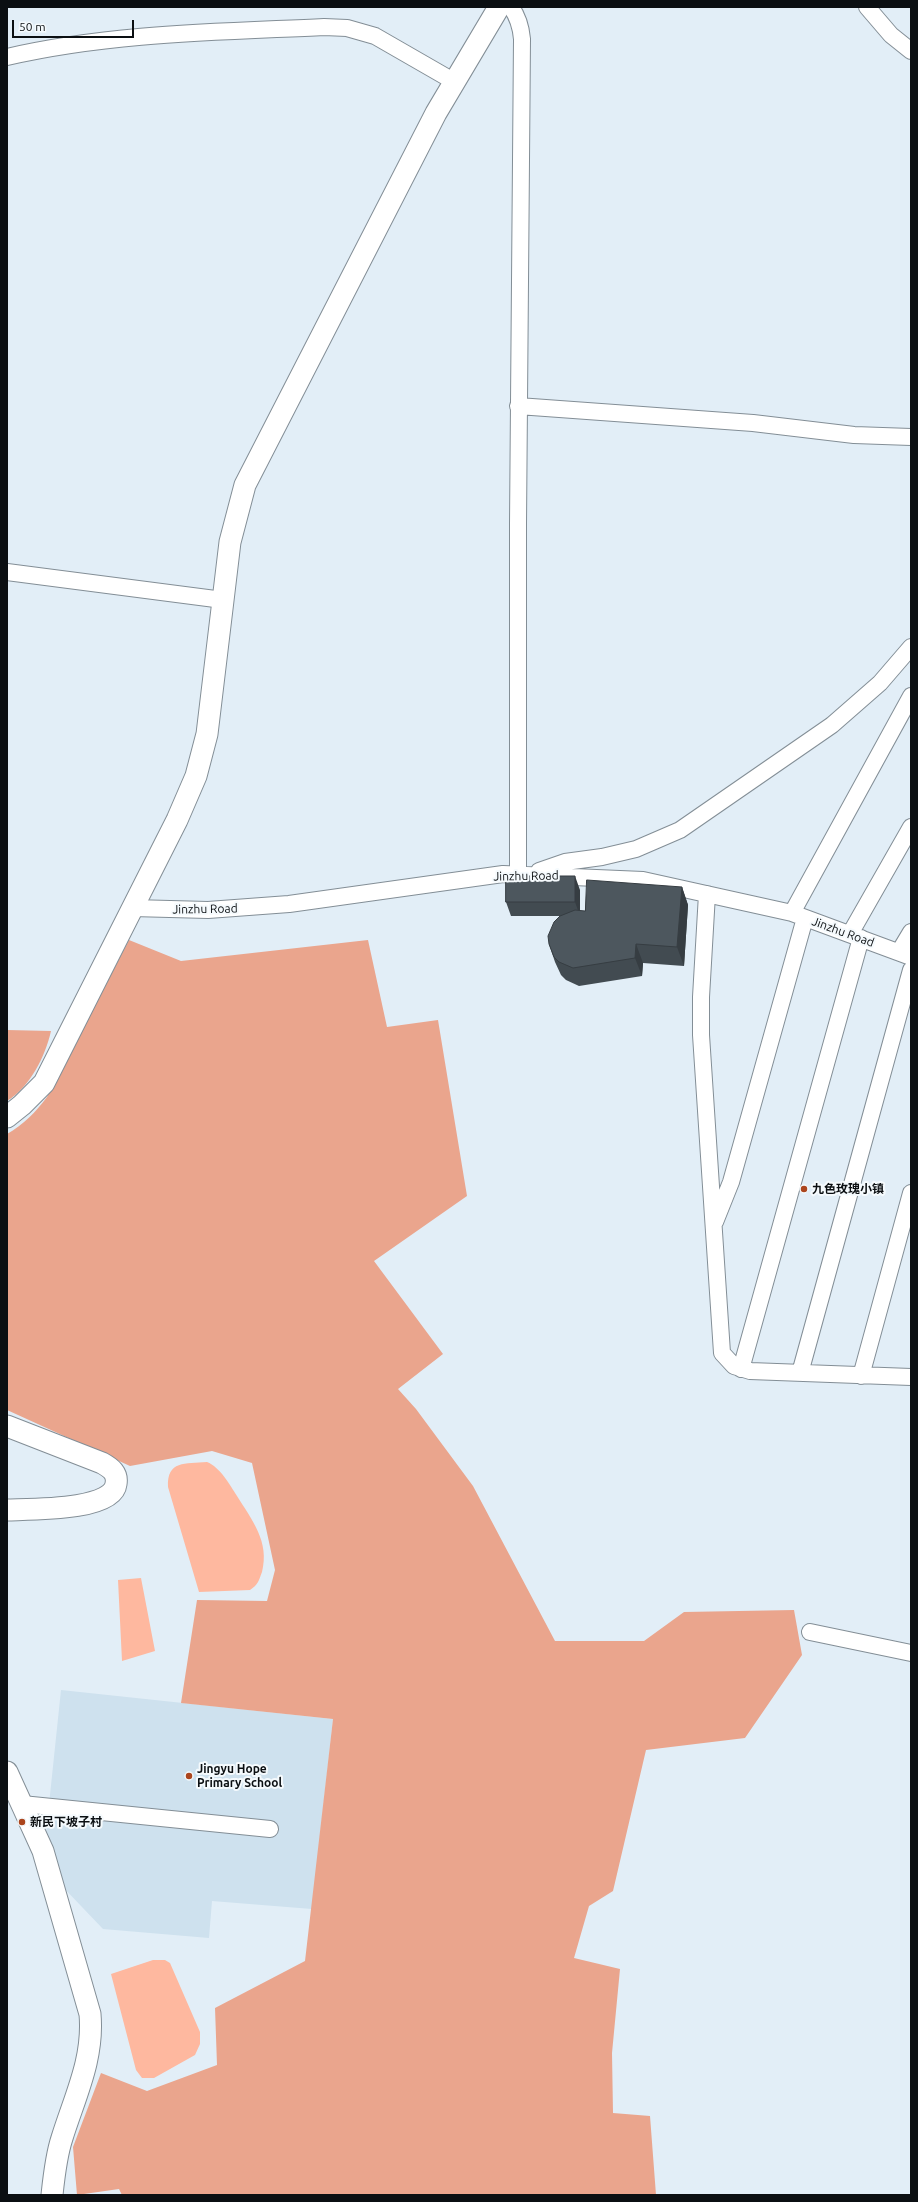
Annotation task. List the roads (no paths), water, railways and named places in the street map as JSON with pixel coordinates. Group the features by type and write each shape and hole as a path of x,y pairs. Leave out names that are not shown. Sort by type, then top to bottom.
{"main road":[{"path":"7,1116 27,1101 44,1083 188,798 207,734 231,534 245,485 436,113 499,7"},
{"path":"7,1426 102,1463 112,1469 116,1480 114,1492 110,1497 93,1504 7,1510"},
{"path":"7,1772 43,1851 90,2014 91,2028 87,2062 62,2138 52,2195"}],"street":[{"path":"511,7 516,14 521,27 522,39 518,406 523,874 565,862 602,857 636,849 680,830 832,725 880,682 911,647"},
{"path":"868,7 891,35 911,51"},
{"path":"7,57 42,49 114,38 324,27 347,28 375,36 455,82"},
{"path":"518,406 753,423 865,436 911,437"},
{"path":"7,572 223,600"},
{"path":"714,1225 731,1182 799,915 911,696"},
{"path":"742,1369 856,936 911,827"},
{"name":"Jinzhu Road","path":"132,908 208,910 254,908 417,887 503,874 643,880 799,915 905,954"},
{"path":"707,894 701,990 701,1035 722,1353 729,1362 742,1369 861,1376 911,1377"},
{"path":"905,954 911,932"},
{"path":"800,1373 911,970"},
{"path":"861,1376 911,1193"},
{"path":"810,1632 911,1653"},
{"path":"22,1804 270,1830"}],"place":[{"name":"九色玫瑰小镇","path":"804,1189"},
{"name":"Jingyu Hope Primary School","path":"189,1776"},
{"name":"新民下坡子村","path":"22,1822"}]}
